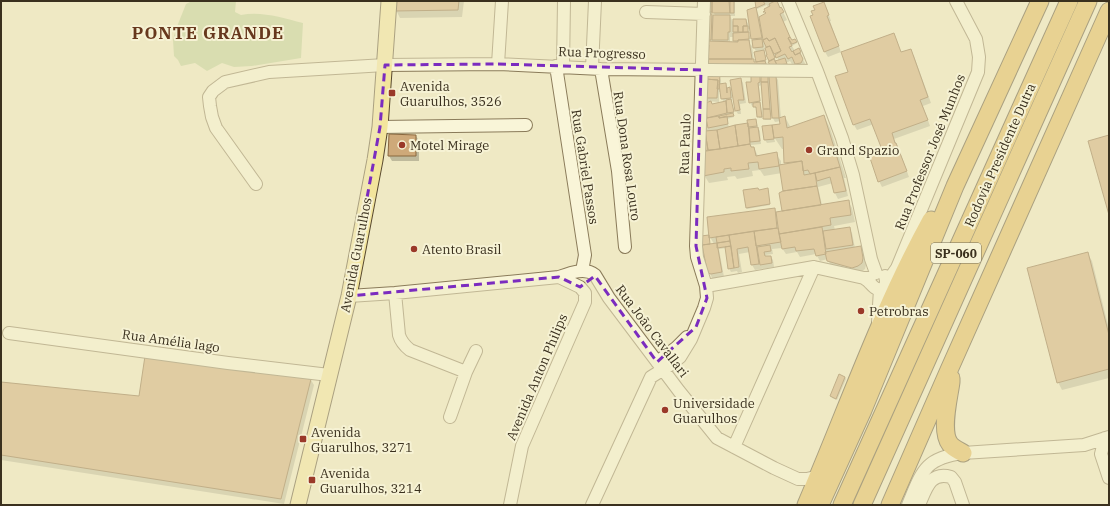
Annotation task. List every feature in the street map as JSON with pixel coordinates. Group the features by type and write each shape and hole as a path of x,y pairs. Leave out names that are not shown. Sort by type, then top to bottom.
{"highway":[{"name":"Rodovia Presidente Dutra","path":"820,505 863,410 956,186 1040,1"},
{"name":"Rodovia Presidente Dutra","path":"842,505 1069,1"},
{"name":"Rodovia Presidente Dutra","path":"862,505 1088,1"},
{"path":"1063,57 1082,37 1098,1"},
{"name":"SP-060","path":"890,505 1109,11"},
{"path":"806,505 876,332 918,244 936,212 956,186"},
{"path":"949,370 951,382 946,422 947,440 951,445 963,453"}],"main road":[{"name":"Avenida Guarulhos","path":"298,505 349,296 380,127 389,1"}],"street":[{"path":"498,64 502,1"},
{"name":"Rua Gabriel Passos","path":"564,1 559,66 585,255 582,271"},
{"name":"Rua Dona Rosa Louro","path":"595,1 596,68 618,170 624,247"},
{"name":"Rua Paulo","path":"704,1 696,246 697,256 706,286"},
{"path":"788,1 817,71 842,138 853,175 876,280 879,314 876,332"},
{"name":"Rua Professor José Munhos","path":"876,280 897,268 978,72 979,57 976,39 956,1"},
{"path":"646,12 704,14"},
{"name":"Rua Progresso","path":"256,184 216,128 212,117 209,97 213,91 225,82 269,72 385,65 498,64 596,68 817,71"},
{"path":"380,127 526,125"},
{"path":"592,505 651,377 696,327 704,308 706,286 814,267 876,280"},
{"path":"734,447 814,267"},
{"path":"349,296 558,277 582,271 591,273 594,276 588,283 580,287"},
{"name":"Rua João Cavallari","path":"594,276 714,436 798,479 807,479 819,476"},
{"path":"558,277 580,287 585,293 585,302"},
{"path":"395,293 399,335 405,346 410,350 466,372"},
{"path":"585,302 596,294 609,298"},
{"name":"Avenida Anton Philips","path":"510,505 522,446 585,302"},
{"name":"Rua Amélia lago","path":"9,333 228,363 330,375"},
{"path":"450,417 466,372 476,351"},
{"path":"908,505 920,476 940,457 950,454 1084,445 1107,438"},
{"path":"1107,438 1101,454 1109,478"},
{"path":"1084,445 1101,454"},
{"path":"919,505 928,485 937,476 941,475 951,477 955,482 963,505"}],"highlighted area":[{"path":"498,64 701,70 696,246 707,298 696,327 657,362 595,276 580,287 559,277 349,296 380,127 385,65"}],"green space":[{"path":"192,1 236,1 235,12 241,15 264,14 303,23 301,58 252,66 234,67 222,63 207,71 195,63 181,66 174,56 173,40 186,4"}],"building":[{"path":"396,1 459,1 458,10 394,11"},
{"path":"707,1 712,1 712,12 708,12"},
{"path":"712,1 729,1 730,13 712,13"},
{"path":"730,1 734,1 734,13 730,13"},
{"path":"755,1 763,1 765,4 756,8"},
{"path":"777,1 780,8 781,7 784,12 780,14 790,37 788,38 792,46 789,47 795,55 800,53 803,59 801,63 795,64 792,57 788,59 785,54 776,58 775,55 781,51 775,38 769,41 767,38 763,40 759,17 766,13 763,12 765,11 764,9 770,6 769,4"},
{"path":"824,2 829,15 827,16 839,46 824,52 810,16 813,15 811,11 815,10 813,6"},
{"path":"756,7 762,38 751,39 747,10"},
{"path":"707,13 712,14 711,40 707,40"},
{"path":"713,15 730,15 730,32 728,32 728,40 712,40"},
{"path":"733,19 746,19 747,26 743,26 743,32 738,32 738,26 733,26"},
{"path":"733,26 738,26 738,32 733,32"},
{"path":"743,26 748,26 748,32 743,32"},
{"path":"749,32 749,39 733,41 733,33"},
{"path":"894,33 901,52 911,49 928,97 920,100 928,120 892,133 907,171 878,182 868,152 881,147 870,119 853,125 835,76 848,72 841,52"},
{"path":"790,37 792,40 795,39 797,42 792,44 788,38"},
{"path":"767,38 769,41 775,38 781,51 774,54 770,46 766,47 763,40"},
{"path":"762,39 763,47 753,48 752,40"},
{"path":"738,40 749,40 752,59 708,59 709,45 707,45 707,41 738,42"},
{"path":"770,46 775,58 769,61 765,48"},
{"path":"799,48 801,52 795,55 793,51"},
{"path":"764,50 766,60 756,62 754,52"},
{"path":"785,58 787,64 777,65 775,61"},
{"path":"707,59 754,59 754,62 765,61 766,64 707,65"},
{"path":"774,59 777,65 770,65 768,62"},
{"path":"705,75 720,75 719,89 717,89 718,80 705,79"},
{"path":"760,75 760,82 758,83 760,101 749,103 746,82 751,82 751,76"},
{"path":"768,75 768,82 761,82 761,76"},
{"path":"769,76 776,76 779,118 772,118"},
{"path":"741,78 744,100 738,100 740,110 735,111 730,80"},
{"path":"705,79 718,80 717,98 704,98"},
{"path":"761,82 768,82 770,109 763,109"},
{"path":"726,83 727,93 727,88 730,87 731,98 721,99 719,84"},
{"path":"731,99 734,112 727,113 726,100"},
{"path":"711,101 712,104 726,101 727,113 707,118 705,103"},
{"path":"760,102 762,117 757,117 756,107 753,107 753,103"},
{"path":"763,109 770,109 771,119 763,119"},
{"path":"733,113 734,116 719,118 719,116"},
{"name":"Grand Spazio","path":"824,115 840,167 810,174 808,170 803,171 802,161 784,163 783,137 774,138 772,125 780,124 779,118 785,116 787,128"},
{"path":"719,116 719,118 727,116 728,124 708,128 706,118"},
{"path":"756,119 757,126 748,127 747,120"},
{"path":"748,123 750,144 738,146 735,125"},
{"path":"735,125 738,146 720,149 717,130"},
{"path":"772,125 774,139 764,140 762,126"},
{"path":"758,127 760,141 750,142 749,128"},
{"path":"717,130 720,149 708,150 705,131"},
{"path":"705,131 708,150 700,152"},
{"name":"Motel Mirage","path":"389,134 416,135 416,156 388,156"},
{"path":"1109,135 1109,215 1088,141"},
{"path":"750,144 751,147 754,147 756,156 777,152 779,166 759,169 758,162 748,163 749,169 731,171 731,168 724,169 724,172 703,176 700,152"},
{"path":"802,161 804,175 815,173 817,186 783,191 779,165"},
{"path":"840,167 846,191 834,193 830,177 817,181 815,173"},
{"path":"817,186 821,205 782,211 779,193 783,191"},
{"path":"758,188 759,190 768,188 770,204 746,208 743,190"},
{"path":"849,200 851,215 830,218 831,225 779,234 776,212"},
{"path":"775,208 777,228 709,238 707,217"},
{"path":"822,227 826,254 816,256 814,249 796,251 795,247 782,249 779,234"},
{"path":"850,227 853,245 826,249 823,231"},
{"path":"778,228 781,242 756,246 754,231"},
{"path":"754,231 759,264 751,265 748,247 737,249 739,267 734,268 729,235"},
{"path":"709,235 710,244 702,245 701,236"},
{"path":"729,235 730,241 717,243 716,237"},
{"path":"730,241 731,246 717,248 717,243"},
{"path":"717,243 722,272 711,274 708,273 707,270 702,245"},
{"path":"770,245 771,251 764,252 765,256 771,256 772,263 760,265 757,247"},
{"path":"731,246 734,268 728,269 725,247"},
{"path":"861,246 863,258 862,263 858,266 852,268 827,261 825,252"},
{"path":"1088,252 1109,335 1109,369 1057,383 1027,268"},
{"path":"145,356 311,379 281,499 1,455 1,382 139,396"},
{"path":"839,374 845,377 836,399 830,396"}],"place":[{"name":"Avenida Guarulhos, 3526","path":"392,93"},
{"name":"Motel Mirage","path":"402,145"},
{"name":"Grand Spazio","path":"809,150"},
{"name":"Atento Brasil","path":"414,249"},
{"name":"Petrobras","path":"861,311"},
{"name":"Universidade Guarulhos","path":"665,410"},
{"name":"Avenida Guarulhos, 3271","path":"303,439"},
{"name":"Avenida Guarulhos, 3214","path":"312,480"}],"district":[{"name":"PONTE GRANDE","path":"208,33"}]}
